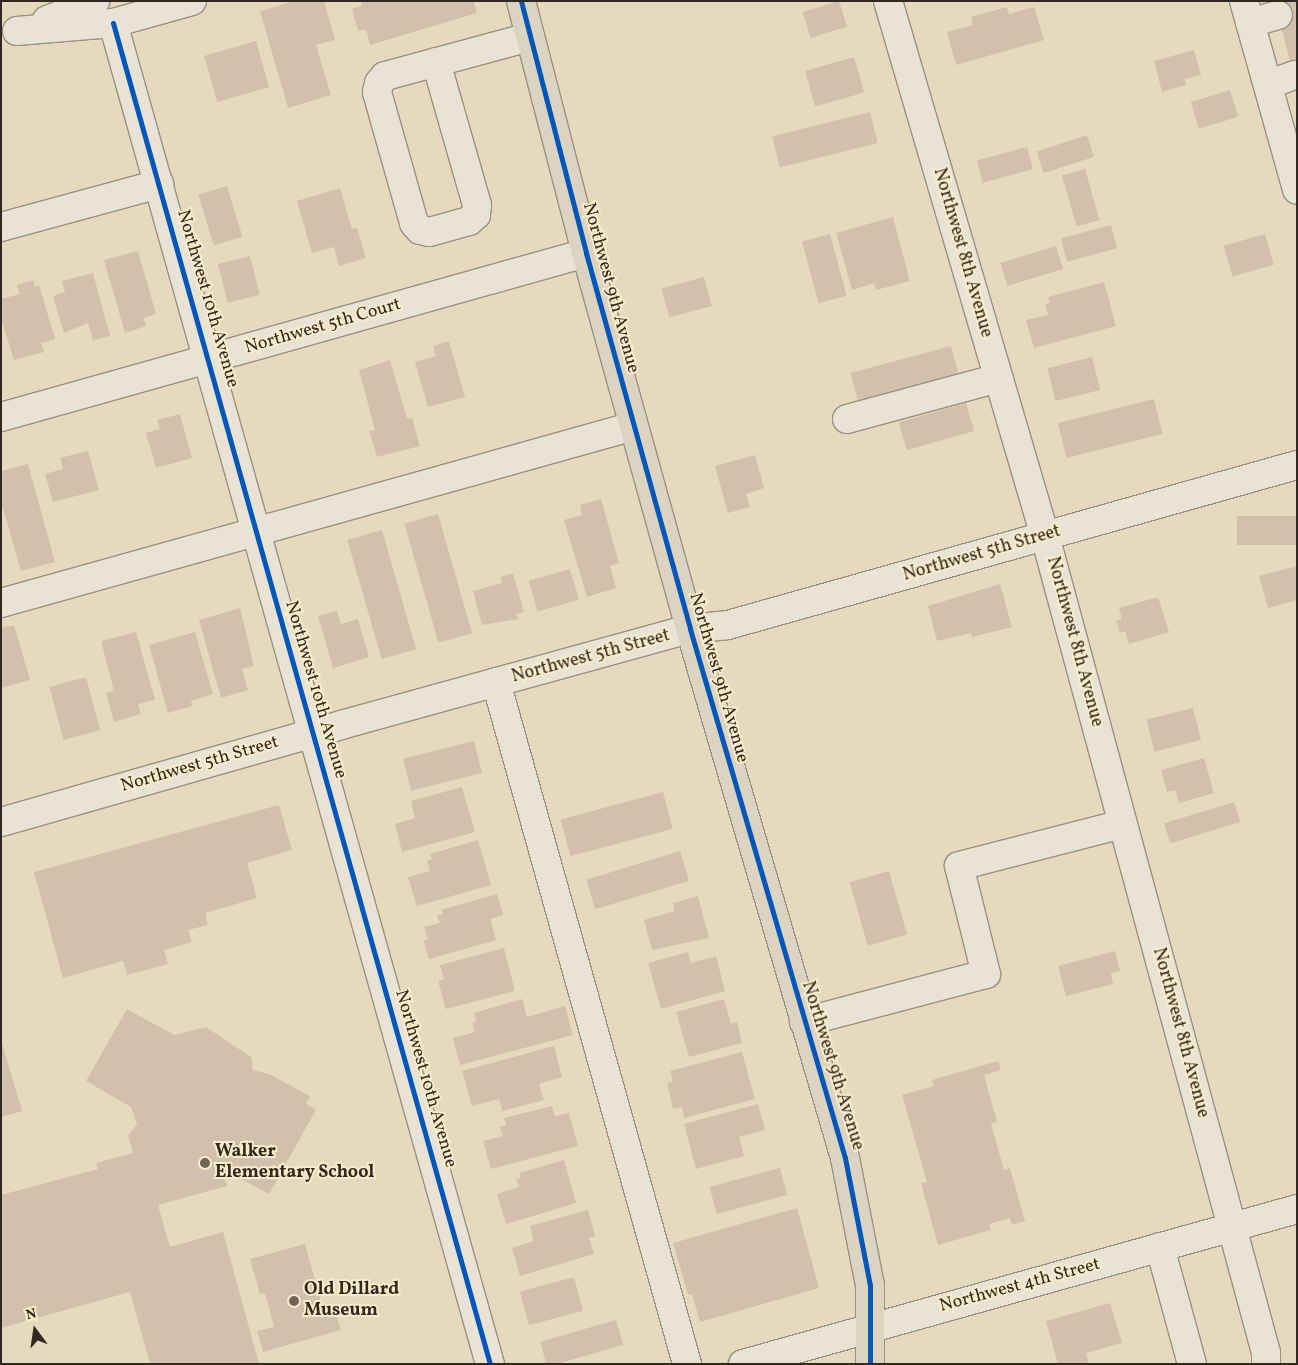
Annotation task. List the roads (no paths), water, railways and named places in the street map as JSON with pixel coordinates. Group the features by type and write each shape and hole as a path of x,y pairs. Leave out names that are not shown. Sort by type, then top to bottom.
{"main road":[{"name":"Northwest 9th Avenue","path":"520,1 586,253 690,629 845,1158 870,1285 870,1364"}],"street":[{"path":"9,33 95,1"},
{"path":"9,33 113,23 192,1"},
{"name":"Northwest 8th Avenue","path":"888,1 1045,536 1232,1228 1266,1364"},
{"path":"1278,15 1247,12 1268,85 1290,141 1297,190"},
{"name":"Northwest 10th Avenue","path":"113,23 210,359 490,1364"},
{"path":"436,62 477,205 476,215 469,221 429,232 420,230 414,223 377,92 385,76 436,62 530,37"},
{"path":"1268,85 1294,75"},
{"path":"1,227 159,184"},
{"name":"Northwest 5th Court","path":"1,417 586,253"},
{"path":"847,419 999,378"},
{"path":"1,603 258,533 634,426"},
{"name":"Northwest 5th Street","path":"1,822 313,732 690,629 728,625 1297,465"},
{"path":"496,682 687,1364"},
{"path":"804,1022 986,974 959,866 1123,824"},
{"name":"Northwest 4th Street","path":"743,1364 1297,1209"},
{"path":"1160,1247 1192,1364"}],"place":[{"name":"Walker Elementary School","path":"205,1163"},
{"name":"Old Dillard Museum","path":"294,1301"}]}
